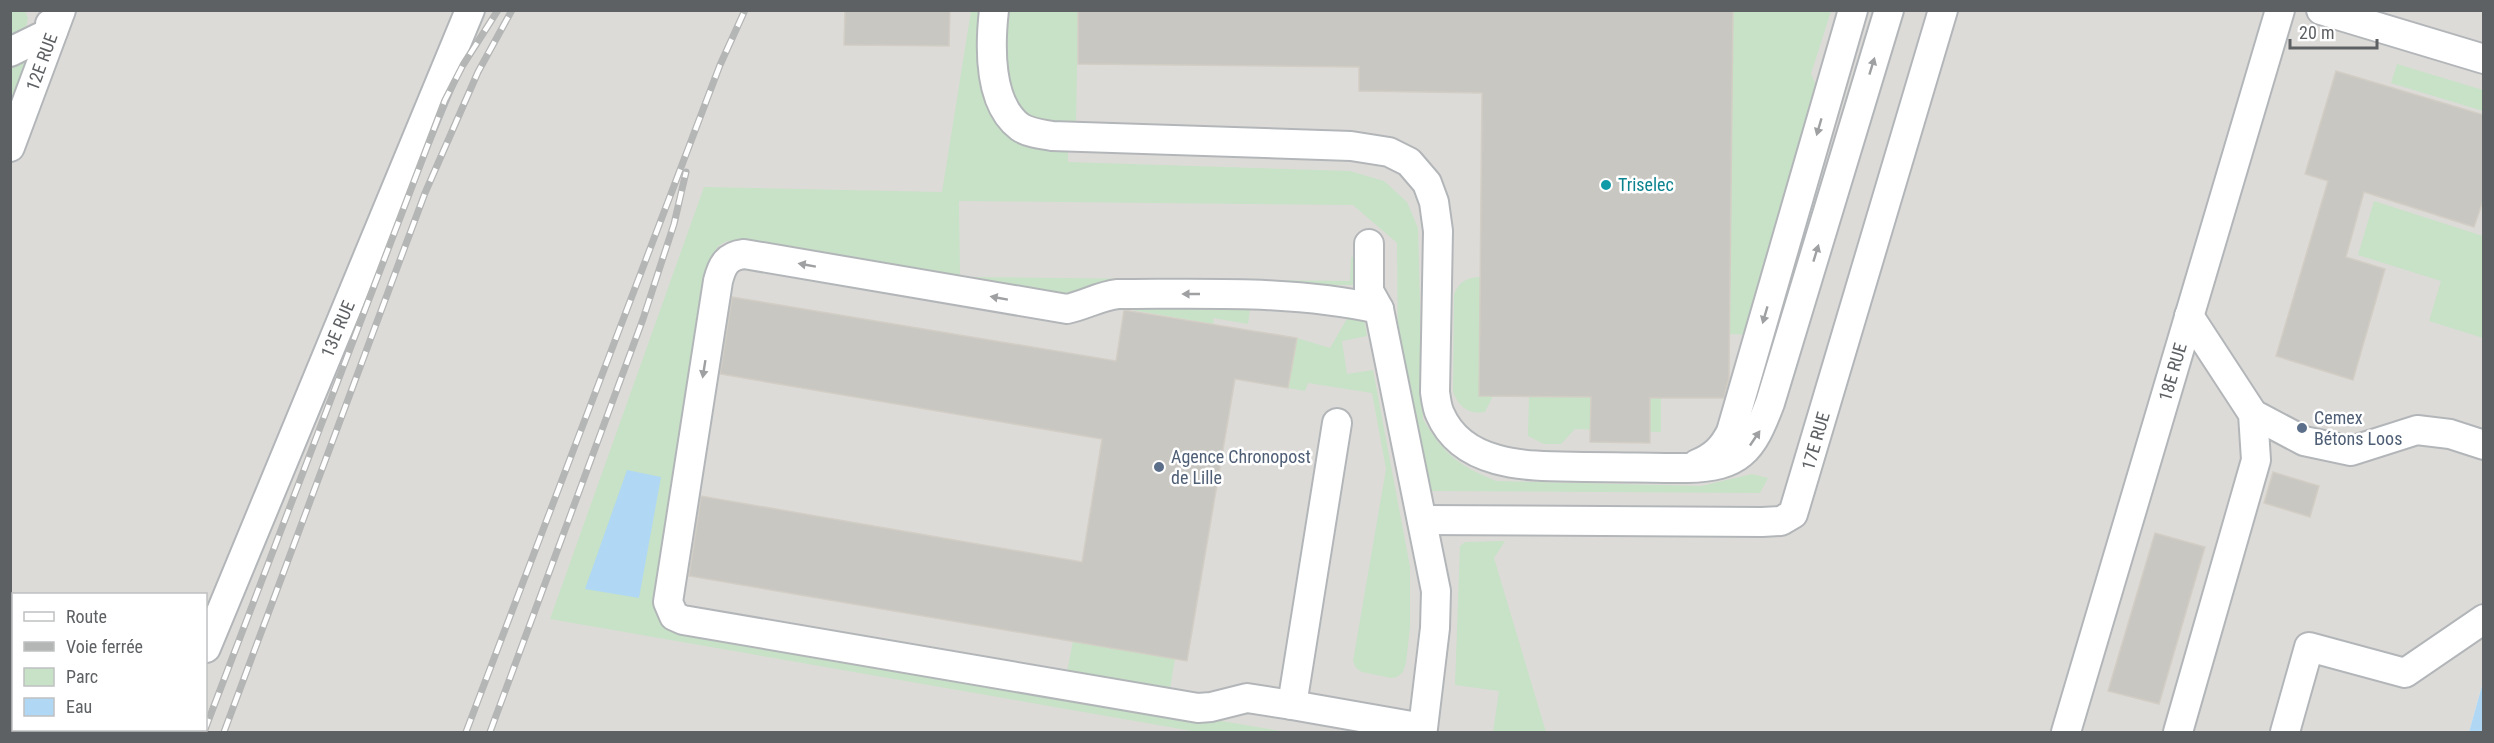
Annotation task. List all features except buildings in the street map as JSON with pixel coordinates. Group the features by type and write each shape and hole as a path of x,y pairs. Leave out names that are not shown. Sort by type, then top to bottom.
{"lane":[{"name":"13E RUE","path":"207,646 470,10"},
{"path":"994,10 992,65 997,92 1008,113 1019,126 1033,133 1052,136 1352,146 1389,152 1409,162 1427,183 1434,202 1438,231 1435,392 1439,413 1450,432 1468,446 1492,458 1520,465 1686,468 1709,468 1729,463 1746,450 1760,430 1889,10"},
{"path":"1686,468 1709,459 1724,446 1731,432 1853,10"},
{"name":"17E RUE","path":"1422,520 1781,521 1793,514 1943,10"},
{"name":"18E RUE","path":"2066,732 2280,10"},
{"path":"2321,10 2484,59"},
{"path":"10,51 53,17"},
{"name":"12E RUE","path":"10,147 53,17"},
{"path":"744,254 1067,309 1088,304 1106,295 1118,294 1249,294 1346,302 1379,309 1422,520 1436,591 1435,628 1423,728 1247,698 1198,708 683,620 674,616 668,602 720,270 733,255 744,254"},
{"path":"2189,316 2253,414 2304,441 2351,451 2417,430 2450,434 2484,446"},
{"path":"2178,732 2256,460 2253,414"},
{"path":"1292,705 1337,423"},
{"path":"2285,732 2310,647 2405,673 2484,619"}],"shaded area":[{"path":"10,11 2483,11 2483,682 2469,732 11,732"}],"green space":[{"path":"11,11 25,11 28,18 26,27 11,37"},
{"path":"971,11 983,11 979,42 979,71 985,94 996,117 1010,134 1025,143 1068,151 1068,162 1350,171 1384,181 1407,202 1418,228 1423,419 1438,442 1462,464 1496,481 1701,486 1752,474 1768,478 1760,493 1426,491 1398,356 1397,243 1353,205 959,201 960,277 1350,281 1351,257 1358,257 1357,285 1104,284 1073,296 727,241 722,243 712,257 709,271 680,629 1286,732 1198,732 550,619 704,187 942,192"},
{"path":"1005,11 1078,11 1076,125 1037,120 1026,114 1017,104 1011,93 1005,66"},
{"path":"1733,11 1831,11 1811,74 1821,95 1751,335 1730,334"},
{"path":"24,57 28,60 16,100 11,98 11,63"},
{"path":"2397,64 2483,90 2483,111 2391,83"},
{"path":"2374,201 2483,236 2483,338 2429,321 2441,281 2358,255"},
{"path":"1480,277 1493,396 1485,412 1479,413 1465,409 1453,392 1454,294 1464,281"},
{"path":"1132,300 1251,302 1248,324 1213,318 1214,324 1132,310"},
{"path":"1348,317 1364,319 1367,336 1342,341 1347,374 1373,370 1410,567 1410,627 1406,663 1403,672 1391,678 1362,672 1356,668 1353,661 1386,469 1372,393 1308,383 1305,391 1288,388 1297,338 1330,348"},
{"path":"1529,396 1661,398 1661,432 1575,429 1561,444 1544,444 1528,436"},
{"path":"1505,541 1494,558 1546,732 1493,732 1499,691 1455,685 1460,546 1465,542"},
{"path":"1073,641 1175,659 1170,689 1067,672"}],"water":[{"path":"627,470 661,477 639,598 585,589"},
{"path":"2483,682 2483,732 2469,732"}],"railway":[{"path":"207,724 445,100 463,65 498,10"},
{"path":"224,732 425,193 478,72 512,10"},
{"path":"466,732 720,65 745,10"},
{"path":"490,732 643,319 674,224 686,172"}],"place":[{"name":"Triselec","path":"1606,185"},
{"name":"Cemex Bétons Loos","path":"2302,428"},
{"name":"Agence Chronopost de Lille","path":"1159,467"}]}
